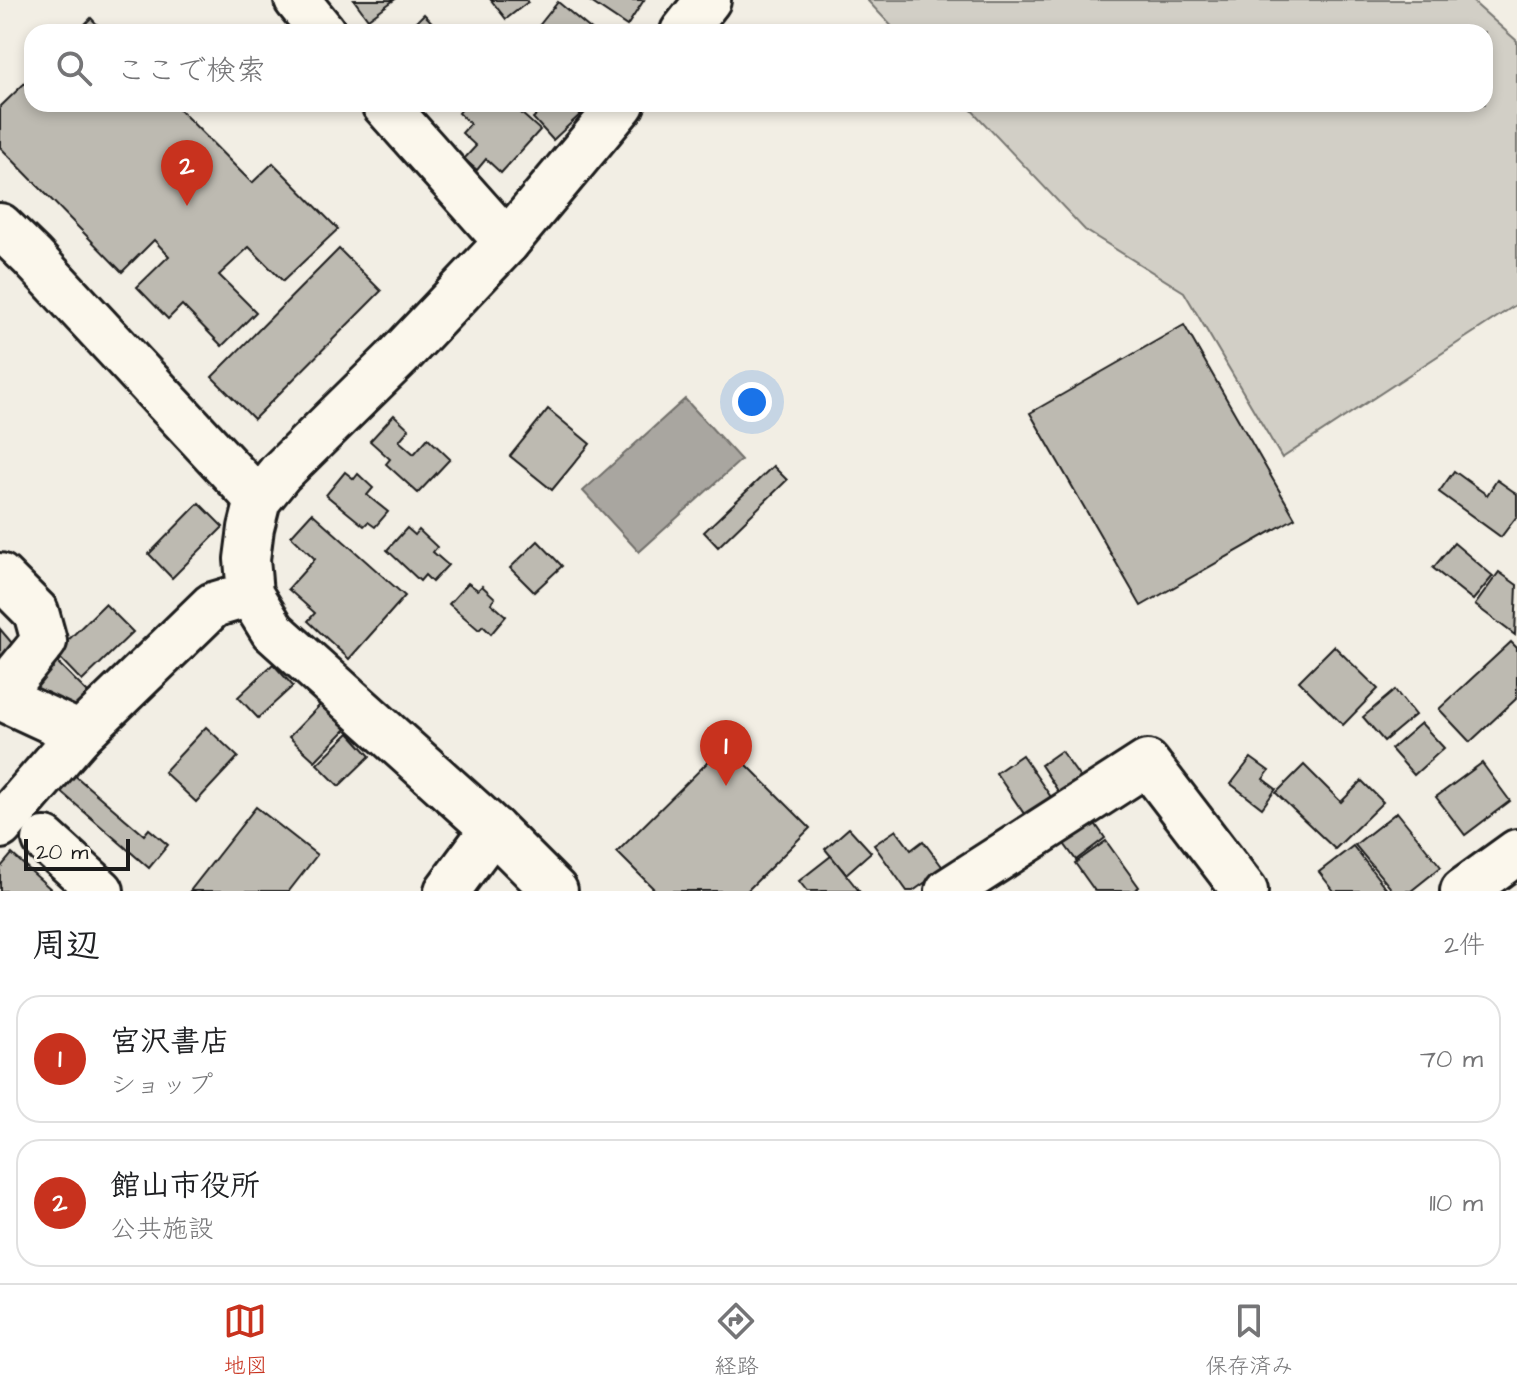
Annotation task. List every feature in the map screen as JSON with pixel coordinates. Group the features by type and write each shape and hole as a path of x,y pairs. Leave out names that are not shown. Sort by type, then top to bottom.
{"street":[{"path":"297,0 316,24"},
{"path":"689,24 708,0"},
{"path":"391,112 507,242"},
{"path":"555,891 493,829 273,631 250,594 247,559 258,500 280,473 398,357 507,242 615,112"},
{"path":"0,226 258,500"},
{"path":"0,576 36,612 44,641 0,696 80,734"},
{"path":"0,826 80,734 213,605 250,594"},
{"path":"948,891 1147,763 1245,891"},
{"path":"447,891 493,829"},
{"path":"45,840 101,891"},
{"path":"1463,891 1517,852"}],"shaded area":[{"path":"867,0 1471,0 1517,41 1517,304 1282,458 1184,292 1085,230 974,112 1493,112 1493,24 890,24"},
{"path":"685,399 741,460 639,552 583,491"}],"building":[{"path":"354,0 394,0 368,19"},
{"path":"491,0 526,0 528,2 506,19"},
{"path":"588,0 644,0 628,24"},
{"path":"558,2 584,24 540,24"},
{"path":"424,14 433,24 414,24"},
{"path":"24,84 24,112 182,112 252,183 273,163 338,229 283,281 249,247 219,275 256,312 222,346 182,305 168,319 137,287 169,256 154,240 122,272 0,147 0,107"},
{"path":"520,112 540,130 501,173 486,159 477,170 464,159 476,146 462,133 470,124 459,113"},
{"path":"539,112 583,112 553,140 533,118"},
{"path":"339,249 381,291 254,419 212,377"},
{"path":"1184,325 1295,518 1141,606 1030,413"},
{"path":"548,409 590,444 552,490 510,456"},
{"path":"394,415 409,429 399,441 414,454 428,438 450,459 418,493 386,464 390,459 370,441"},
{"path":"773,466 787,480 718,547 704,532"},
{"path":"1454,471 1487,495 1497,480 1517,494 1517,516 1501,537 1439,492"},
{"path":"345,472 354,479 358,474 373,488 367,495 388,512 375,527 368,522 364,526 326,495"},
{"path":"199,503 223,527 172,578 149,554"},
{"path":"312,513 405,596 349,659 308,621 315,613 288,589 315,559 291,536"},
{"path":"407,528 415,535 419,530 437,547 433,552 448,565 432,582 425,575 420,581 387,550"},
{"path":"538,541 562,566 534,592 510,568"},
{"path":"1454,543 1493,576 1473,600 1433,568"},
{"path":"1499,572 1517,585 1515,635 1475,605"},
{"path":"468,583 478,590 482,586 495,598 491,603 506,616 491,634 483,626 479,630 449,604"},
{"path":"105,604 133,632 82,681 55,653"},
{"path":"0,629 17,649 0,664"},
{"path":"1511,642 1517,648 1517,698 1470,742 1439,709"},
{"path":"1334,646 1378,689 1343,725 1299,681"},
{"path":"50,655 89,694 63,720 24,681"},
{"path":"273,664 293,686 258,718 238,697"},
{"path":"1395,690 1415,715 1384,741 1363,717"},
{"path":"321,704 346,729 315,761 289,737"},
{"path":"1421,723 1444,748 1414,775 1391,749"},
{"path":"206,727 238,757 196,802 164,772"},
{"path":"349,733 370,756 339,786 317,764"},
{"path":"726,744 810,828 747,891 656,891 617,852"},
{"path":"1061,751 1081,779 1060,794 1041,765"},
{"path":"1022,755 1053,800 1027,818 996,773"},
{"path":"1251,758 1269,771 1263,779 1276,789 1262,808 1231,784"},
{"path":"1482,763 1510,801 1465,835 1436,797"},
{"path":"1304,765 1341,802 1362,781 1383,802 1335,849 1276,793"},
{"path":"65,767 144,835 149,829 168,845 149,868 51,783"},
{"path":"256,807 317,855 289,891 190,891"},
{"path":"1397,812 1441,867 1411,891 1393,891 1355,845"},
{"path":"1092,819 1105,838 1076,860 1062,841"},
{"path":"849,828 871,852 846,874 825,849"},
{"path":"896,830 911,850 923,841 944,869 913,891 907,891 874,845"},
{"path":"1106,841 1139,887 1133,891 1095,891 1075,863"},
{"path":"1353,846 1388,891 1334,891 1319,872"},
{"path":"12,854 53,891 0,891 0,868"},
{"path":"831,856 859,891 807,891 799,881"}],"place":[{"name":"館山市役所","path":"187,206"},
{"name":"宮沢書店","path":"726,786"}]}
